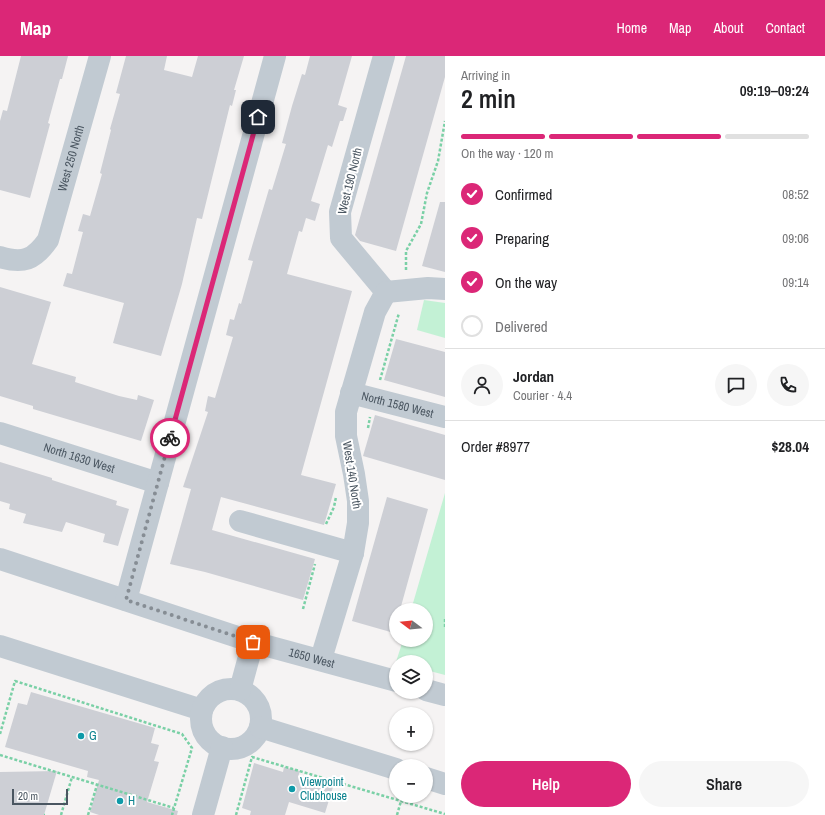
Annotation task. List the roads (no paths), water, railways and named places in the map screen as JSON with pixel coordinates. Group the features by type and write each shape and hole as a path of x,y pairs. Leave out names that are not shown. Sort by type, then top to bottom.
{"street":[{"name":"West 250 North","path":"0,257 12,261 23,260 35,256 48,240 100,56"},
{"path":"126,600 275,56"},
{"name":"West 190 North","path":"384,56 340,212 341,238 386,292"},
{"path":"386,292 421,288 445,289"},
{"name":"West 140 North","path":"321,659 353,553 358,523 358,501 346,436 346,412 375,312 386,292"},
{"name":"North 1580 West","path":"351,392 445,417"},
{"name":"North 1630 West","path":"0,433 158,483"},
{"path":"240,521 353,553"},
{"name":"1650 West","path":"0,559 253,642 321,659 389,679"},
{"path":"240,690 253,642"},
{"path":"0,646 202,710"},
{"path":"231,688 240,690 248,694 257,704 261,717 260,727 254,737 246,745 238,748 222,747 209,739 205,733 201,718 202,710 206,702 221,690 231,688"},
{"path":"433,692 445,695"},
{"path":"260,727 389,767"},
{"path":"203,815 222,747"},
{"path":"433,780 445,784"}],"place":[{"name":"G","path":"81,736"},
{"name":"Viewpoint Clubhouse","path":"292,789"},
{"name":"H","path":"120,801"}]}
